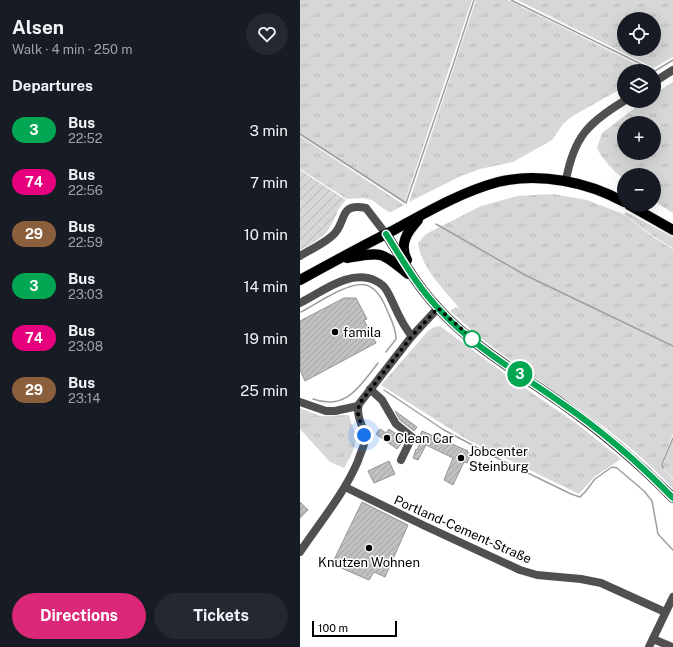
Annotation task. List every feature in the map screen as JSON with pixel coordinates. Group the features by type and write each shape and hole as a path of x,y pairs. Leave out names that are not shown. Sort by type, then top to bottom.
{"main road":[{"path":"300,280 337,259 453,199 500,182 524,179 566,180 596,189 617,199"},
{"path":"641,212 673,230"},
{"path":"416,280 404,253 403,243 410,229 425,213"},
{"path":"386,234 416,280 438,308 454,323 483,347 614,442 640,464 673,498"},
{"path":"337,259 374,253 380,254 387,256 416,280"}],"street":[{"path":"661,78 673,70"},
{"path":"566,180 572,153 578,140 605,112 617,105"},
{"path":"300,256 333,236 339,227 345,212 350,208 357,206 366,208 374,216 386,234"},
{"path":"300,303 348,278 358,277 371,279 380,283 386,289 404,327 412,336"},
{"path":"300,552 324,520 345,487 356,466 364,440 358,414 358,406 360,402 412,336 438,308"},
{"path":"370,389 382,400 396,424 412,437 401,460"},
{"path":"300,402 326,410 358,406"},
{"name":"Portland-Cement-Straße","path":"345,487 418,523 520,570 537,575 581,579 601,583 665,612"},
{"path":"672,647 651,643 673,597"}],"green space":[{"path":"300,0 472,0 405,201 300,134"},
{"path":"476,0 508,0 617,54 617,56 636,64 617,64 617,91 571,117 563,124 552,140 513,162 480,169 461,176 409,202"},
{"path":"517,0 673,0 673,57 661,64 646,64 630,56 661,56 661,12 617,12 617,50"},
{"path":"673,82 673,213 661,205 661,168 617,168 617,174 597,148 602,133 617,122 617,160 661,160 661,116 624,116 635,108 661,108 661,90"},
{"path":"300,136 404,205 391,212 387,211 372,200 363,198 347,199 300,169"},
{"path":"300,170 346,200 340,207 327,231 317,240 300,250"},
{"path":"553,194 587,200 623,214 653,237 673,249 673,434 661,465 673,480 673,489 652,467 629,447 581,410 482,339 450,311 456,307 460,309 434,279 420,253 418,243 426,234 481,206 517,196"},
{"path":"626,212 673,237 673,248 653,236 624,214"},
{"path":"440,326 512,379 576,423 621,459 594,477 579,494 466,439 381,385 428,331 434,327"},
{"path":"300,408 320,416 349,415 356,438 353,451 344,468 330,462 300,429"},
{"path":"673,440 673,479 663,467 663,464"}],"building":[{"name":"famila","path":"344,298 356,298 367,319 364,320 376,343 305,381 300,370 300,321"},
{"path":"395,411 417,427 414,431 400,420"},
{"name":"Clean Car","path":"380,429 386,433 389,429 402,438 398,443 401,444 397,449 376,434"},
{"name":"Jobcenter Steinburg","path":"422,431 468,451 467,452 471,454 467,463 464,462 453,485 444,480 453,458 426,445 418,460 413,458 416,449 417,450 421,442 418,440"},
{"path":"389,461 395,474 374,483 368,471"},
{"path":"300,502 308,510 300,518"},
{"name":"Knutzen Wohnen","path":"362,502 408,525 385,577 374,572 369,580 332,564"}],"waterway":[{"path":"300,134 406,203 474,0"},
{"path":"511,0 655,71 673,60"},
{"path":"436,224 525,275 673,346"},
{"path":"301,312 351,286 366,285 373,289 381,298 392,320 396,339 386,352"},
{"path":"313,399 325,402 335,402 343,399 358,388 378,363"},
{"path":"384,390 444,430 571,494 580,497 595,479 612,467 617,468 644,491 652,501 658,534 673,550"},
{"path":"663,468 662,464 673,438"}],"bus line":[{"name":"3","path":"386,234 426,294 446,316 467,335 590,423 614,442 640,464 673,498"}],"place":[{"name":"famila","path":"335,332"},
{"name":"Clean Car","path":"387,438"},
{"name":"Jobcenter Steinburg","path":"461,458"},
{"name":"Knutzen Wohnen","path":"369,548"}],"route":[{"path":"364,435 358,414 359,404 412,336 438,308 475,341 472,339"}]}
